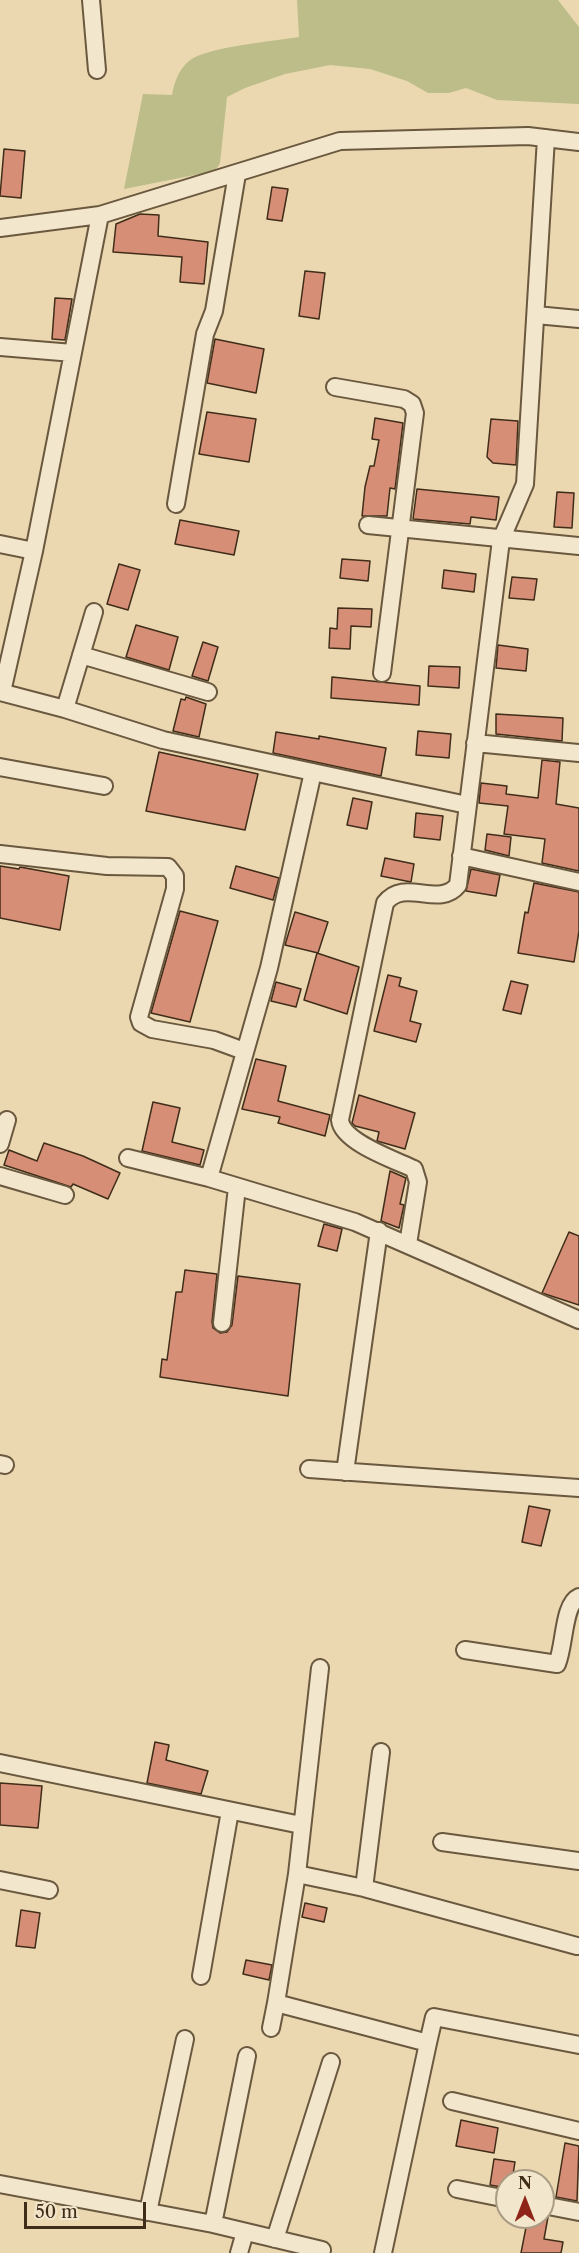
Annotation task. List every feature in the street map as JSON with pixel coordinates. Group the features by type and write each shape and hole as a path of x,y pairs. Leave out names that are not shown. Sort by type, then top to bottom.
{"street":[{"path":"91,0 97,70"},
{"path":"0,228 100,214 340,141 528,136 579,141"},
{"path":"408,1244 418,1182 414,1169 379,1153 345,1133 340,1120 357,1029 385,903 392,895 402,891 445,895 452,892 458,885 501,540 525,484 546,138"},
{"path":"176,504 205,334 214,311 237,174"},
{"path":"100,214 34,551 1,692 65,709 163,740 467,805"},
{"path":"536,315 579,319"},
{"path":"0,347 73,353"},
{"path":"335,387 404,399 412,404 415,413 398,528 382,673"},
{"path":"368,525 579,546"},
{"path":"0,544 34,551"},
{"path":"65,709 94,612"},
{"path":"81,655 208,692"},
{"path":"475,743 579,753"},
{"path":"0,767 104,786"},
{"path":"209,1178 269,968 313,772"},
{"path":"0,854 107,866 168,867 173,871 175,889 139,1017 141,1023 152,1029 214,1040 244,1051"},
{"path":"461,856 579,882"},
{"path":"0,1144 7,1120"},
{"path":"128,1158 209,1178 379,1231 579,1320"},
{"path":"0,1176 64,1195"},
{"path":"222,1323 237,1187"},
{"path":"345,1472 379,1231"},
{"path":"309,1470 579,1488"},
{"path":"465,1650 557,1664 563,1650 568,1608 579,1597"},
{"path":"271,2028 297,1874 320,1668"},
{"path":"364,1888 381,1752"},
{"path":"0,1763 301,1825"},
{"path":"201,1976 230,1810"},
{"path":"442,1842 579,1861"},
{"path":"297,1874 364,1888 577,1946"},
{"path":"0,1880 49,1890"},
{"path":"276,2003 428,2043"},
{"path":"383,2253 434,2017 579,2045"},
{"path":"148,2212 185,2039"},
{"path":"213,2224 247,2056"},
{"path":"275,2239 330,2062"},
{"path":"452,2101 579,2132"},
{"path":"0,2184 213,2224 322,2250"},
{"path":"458,2190 495,2197"},
{"path":"555,2207 579,2212"},
{"path":"239,2253 245,2232"}],"green space":[{"path":"297,0 558,0 579,27 579,104 497,100 466,88 449,93 428,93 407,81 370,69 330,65 285,74 227,97 220,163 215,171 124,189 143,94 172,95 182,68 197,56 225,48 299,37"}],"building":[{"path":"4,149 25,151 21,198 0,196"},
{"path":"272,187 288,189 282,221 267,219"},
{"path":"140,214 159,215 158,236 208,242 204,284 180,282 182,257 113,252 116,224"},
{"path":"305,271 325,273 319,319 299,316"},
{"path":"55,298 72,299 65,340 52,339"},
{"path":"215,339 264,349 256,393 207,383"},
{"path":"207,412 256,419 249,462 199,454"},
{"path":"375,418 403,423 395,489 390,488 387,516 362,516 365,487 370,466 374,466 379,440 372,439"},
{"path":"491,419 518,421 516,465 493,463 487,457"},
{"path":"417,489 499,497 496,520 471,517 470,524 413,519"},
{"path":"557,492 574,493 572,528 554,527"},
{"path":"180,520 239,531 234,555 175,544"},
{"path":"342,559 370,561 368,581 340,578"},
{"path":"119,564 140,570 128,610 107,604"},
{"path":"444,570 476,574 474,592 442,588"},
{"path":"512,577 537,579 534,600 509,598"},
{"path":"338,608 372,609 371,627 351,626 350,649 329,648 330,628 337,629"},
{"path":"136,625 178,637 169,670 126,657"},
{"path":"203,642 218,647 208,681 192,676"},
{"path":"498,645 528,649 526,671 496,668"},
{"path":"429,666 460,667 459,688 428,686"},
{"path":"332,677 420,686 419,705 331,698"},
{"path":"186,697 206,704 199,737 173,731 181,699 185,700"},
{"path":"496,714 563,718 562,741 496,734"},
{"path":"418,731 451,734 449,758 416,755"},
{"path":"276,732 319,739 319,736 386,748 381,776 273,753"},
{"path":"159,752 258,774 245,830 146,811"},
{"path":"542,760 560,762 556,804 579,808 579,871 542,863 545,839 504,834 508,806 479,803 481,783 507,786 506,794 538,798"},
{"path":"353,798 372,802 367,829 347,825"},
{"path":"416,813 443,816 440,840 414,837"},
{"path":"487,834 511,837 509,856 485,850"},
{"path":"385,858 414,864 411,882 381,876"},
{"path":"0,866 19,869 20,867 69,876 60,930 0,918"},
{"path":"236,866 279,878 273,900 230,888"},
{"path":"471,869 500,875 496,896 466,891"},
{"path":"534,883 579,892 579,931 574,962 518,953 525,912 528,913"},
{"path":"180,911 218,921 190,1022 151,1013"},
{"path":"295,912 328,922 318,953 285,945"},
{"path":"317,953 359,967 347,1014 304,1000"},
{"path":"388,975 401,978 399,986 417,991 410,1021 421,1024 416,1042 374,1031"},
{"path":"511,981 528,985 521,1014 503,1010"},
{"path":"276,982 301,989 296,1007 271,1001"},
{"path":"256,1059 286,1066 278,1101 330,1115 325,1136 278,1123 280,1117 242,1109"},
{"path":"359,1095 415,1113 405,1149 377,1141 379,1132 355,1126 352,1123"},
{"path":"153,1102 180,1108 172,1142 204,1150 200,1165 142,1151"},
{"path":"44,1143 83,1156 120,1173 108,1199 73,1184 71,1187 4,1165 9,1150 37,1161"},
{"path":"390,1171 406,1178 400,1204 404,1205 399,1228 381,1221"},
{"path":"324,1224 342,1229 337,1251 318,1246"},
{"path":"569,1232 579,1236 579,1305 542,1293"},
{"path":"185,1270 217,1274 212,1322 213,1328 220,1333 227,1332 232,1325 238,1276 300,1284 288,1396 160,1377 162,1359 167,1360 176,1292 182,1292"},
{"path":"529,1506 550,1510 541,1546 522,1542"},
{"path":"155,1742 169,1745 166,1760 208,1771 201,1794 147,1783"},
{"path":"0,1783 42,1786 38,1828 0,1825"},
{"path":"305,1903 327,1908 324,1922 302,1917"},
{"path":"21,1910 40,1913 35,1948 16,1946"},
{"path":"246,1960 272,1965 269,1980 243,1974"},
{"path":"461,2120 498,2128 494,2153 456,2146"},
{"path":"565,2143 579,2146 577,2201 556,2197"},
{"path":"494,2159 515,2162 514,2169 495,2169 495,2186 490,2185"},
{"path":"526,2229 546,2229 544,2239 563,2242 561,2253 521,2253"}]}
